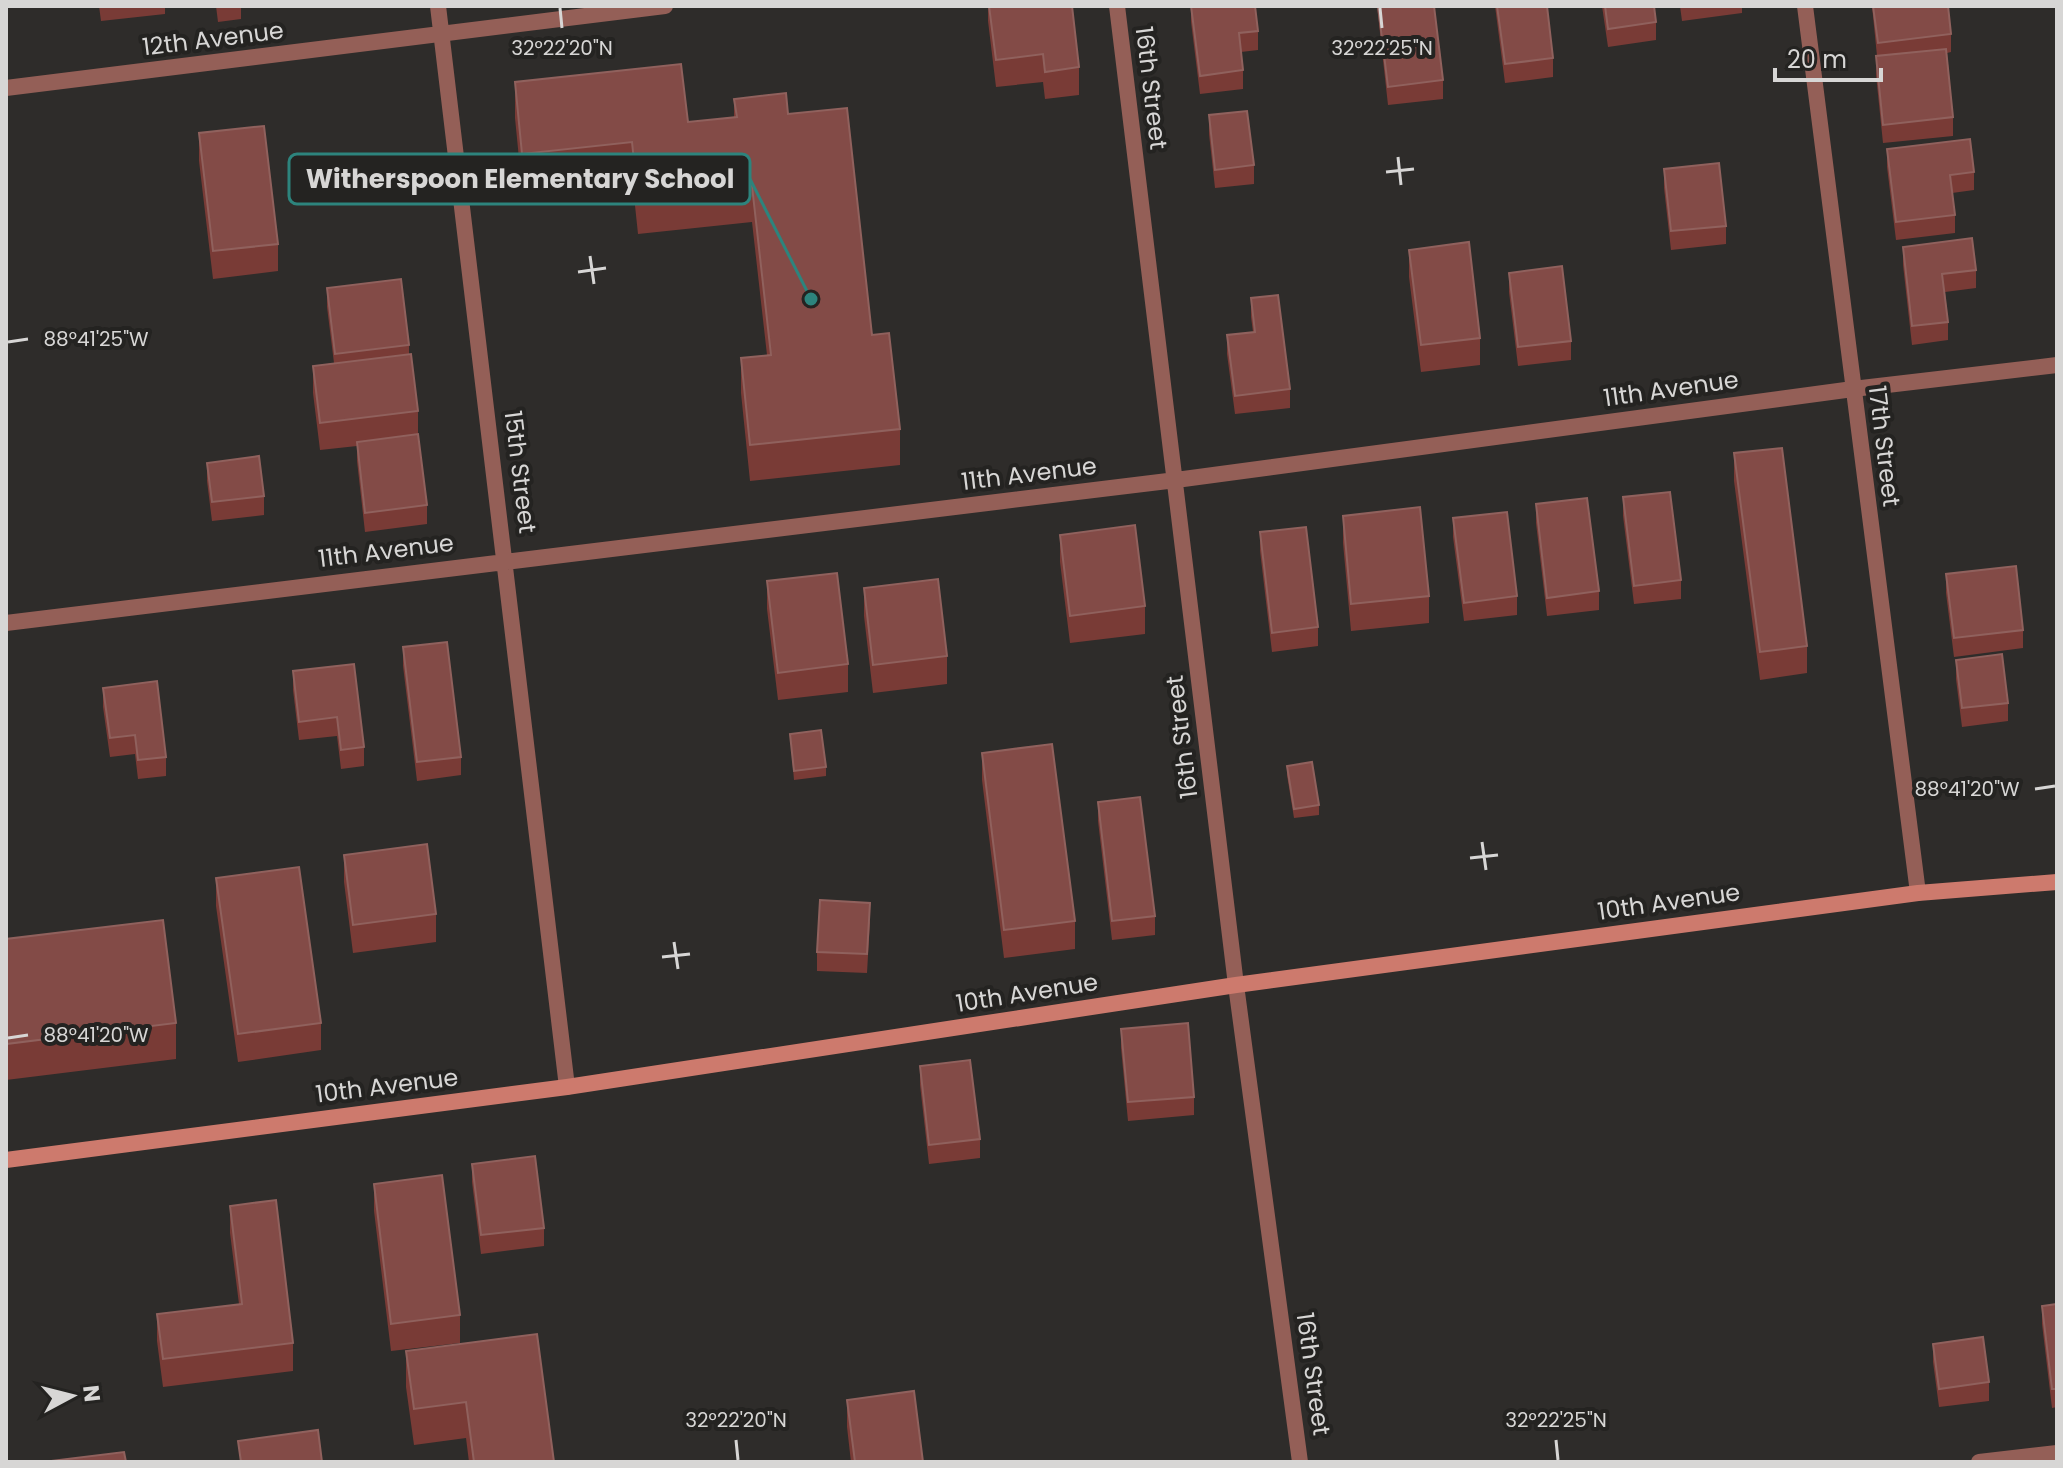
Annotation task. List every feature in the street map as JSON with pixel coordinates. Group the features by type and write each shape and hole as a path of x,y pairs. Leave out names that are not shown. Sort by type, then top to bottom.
{"street":[{"name":"15th Street","path":"438,6 567,1087"},
{"name":"12th Avenue","path":"6,88 665,6"},
{"name":"16th Street","path":"1117,6 1236,985 1300,1462"},
{"name":"17th Street","path":"1805,6 1918,893"},
{"name":"11th Avenue","path":"6,623 1176,480 1853,389 2057,365"},
{"name":"10th Avenue","path":"6,1160 567,1087 1236,985 1918,893 2057,882"},
{"path":"1979,1462 2057,1453"}],"building":[{"path":"989,6 1072,6 1079,67 1045,72 1043,54 996,60"},
{"path":"1191,6 1255,6 1258,31 1239,33 1243,70 1200,76"},
{"path":"1378,6 1434,6 1443,80 1388,87"},
{"path":"1497,6 1547,6 1553,58 1505,64"},
{"path":"1605,6 1654,6 1656,22 1608,29"},
{"path":"1873,6 1948,6 1951,34 1878,43"},
{"path":"1946,49 1953,117 1883,125 1876,56"},
{"path":"681,64 688,122 737,117 734,99 786,93 788,114 847,108 872,335 889,333 900,429 750,445 741,358 771,355 752,186 638,199 632,142 522,154 515,82"},
{"path":"1247,111 1254,165 1215,170 1209,115"},
{"path":"264,126 278,244 213,251 199,133"},
{"path":"1970,139 1974,172 1950,175 1955,215 1896,222 1887,149"},
{"path":"1719,163 1726,226 1671,231 1664,169"},
{"path":"1972,238 1976,270 1942,274 1948,322 1912,326 1903,247"},
{"path":"1469,242 1480,338 1421,345 1409,250"},
{"path":"1562,266 1571,341 1518,347 1509,273"},
{"path":"401,279 409,345 335,354 327,288"},
{"path":"1278,295 1290,389 1235,396 1227,335 1255,332 1251,298"},
{"path":"411,354 418,411 320,423 313,366"},
{"path":"418,434 427,505 365,513 357,442"},
{"path":"1782,448 1807,646 1760,652 1734,453"},
{"path":"259,456 264,496 212,502 207,463"},
{"path":"1670,492 1681,580 1634,586 1623,497"},
{"path":"1587,498 1599,591 1547,598 1536,504"},
{"path":"1420,507 1429,596 1351,604 1343,516"},
{"path":"1507,512 1517,596 1464,603 1453,518"},
{"path":"1135,525 1145,606 1070,616 1060,535"},
{"path":"1306,527 1318,627 1272,633 1260,532"},
{"path":"2016,566 2023,630 1954,638 1946,574"},
{"path":"837,573 848,664 778,673 767,581"},
{"path":"938,579 947,656 873,665 864,588"},
{"path":"447,642 461,757 417,762 403,647"},
{"path":"2002,654 2008,703 1962,708 1956,660"},
{"path":"354,664 364,747 341,750 337,717 299,722 293,671"},
{"path":"157,681 166,757 138,760 135,735 110,738 103,688"},
{"path":"821,730 826,767 794,771 790,734"},
{"path":"1052,744 1075,921 1004,930 982,753"},
{"path":"1312,762 1319,805 1294,809 1287,766"},
{"path":"1140,797 1155,916 1112,921 1098,802"},
{"path":"427,844 436,914 353,925 344,855"},
{"path":"299,867 321,1023 238,1034 216,878"},
{"path":"820,900 870,903 867,954 817,952"},
{"path":"163,920 176,1023 6,1044 6,939"},
{"path":"1188,1023 1194,1097 1128,1102 1121,1029"},
{"path":"970,1060 980,1139 929,1145 920,1066"},
{"path":"535,1156 544,1228 481,1235 472,1164"},
{"path":"442,1175 460,1315 391,1324 374,1184"},
{"path":"276,1200 293,1343 163,1359 157,1314 242,1304 230,1206"},
{"path":"2057,1304 2057,1389 2052,1389 2042,1306"},
{"path":"537,1334 554,1462 474,1462 466,1402 414,1409 406,1351"},
{"path":"1983,1337 1989,1382 1939,1389 1933,1344"},
{"path":"914,1391 923,1462 855,1462 847,1400"},
{"path":"318,1430 322,1462 241,1462 238,1441"},
{"path":"124,1452 126,1462 43,1462"}],"place":[{"name":"Witherspoon Elementary School","path":"811,299"}]}
